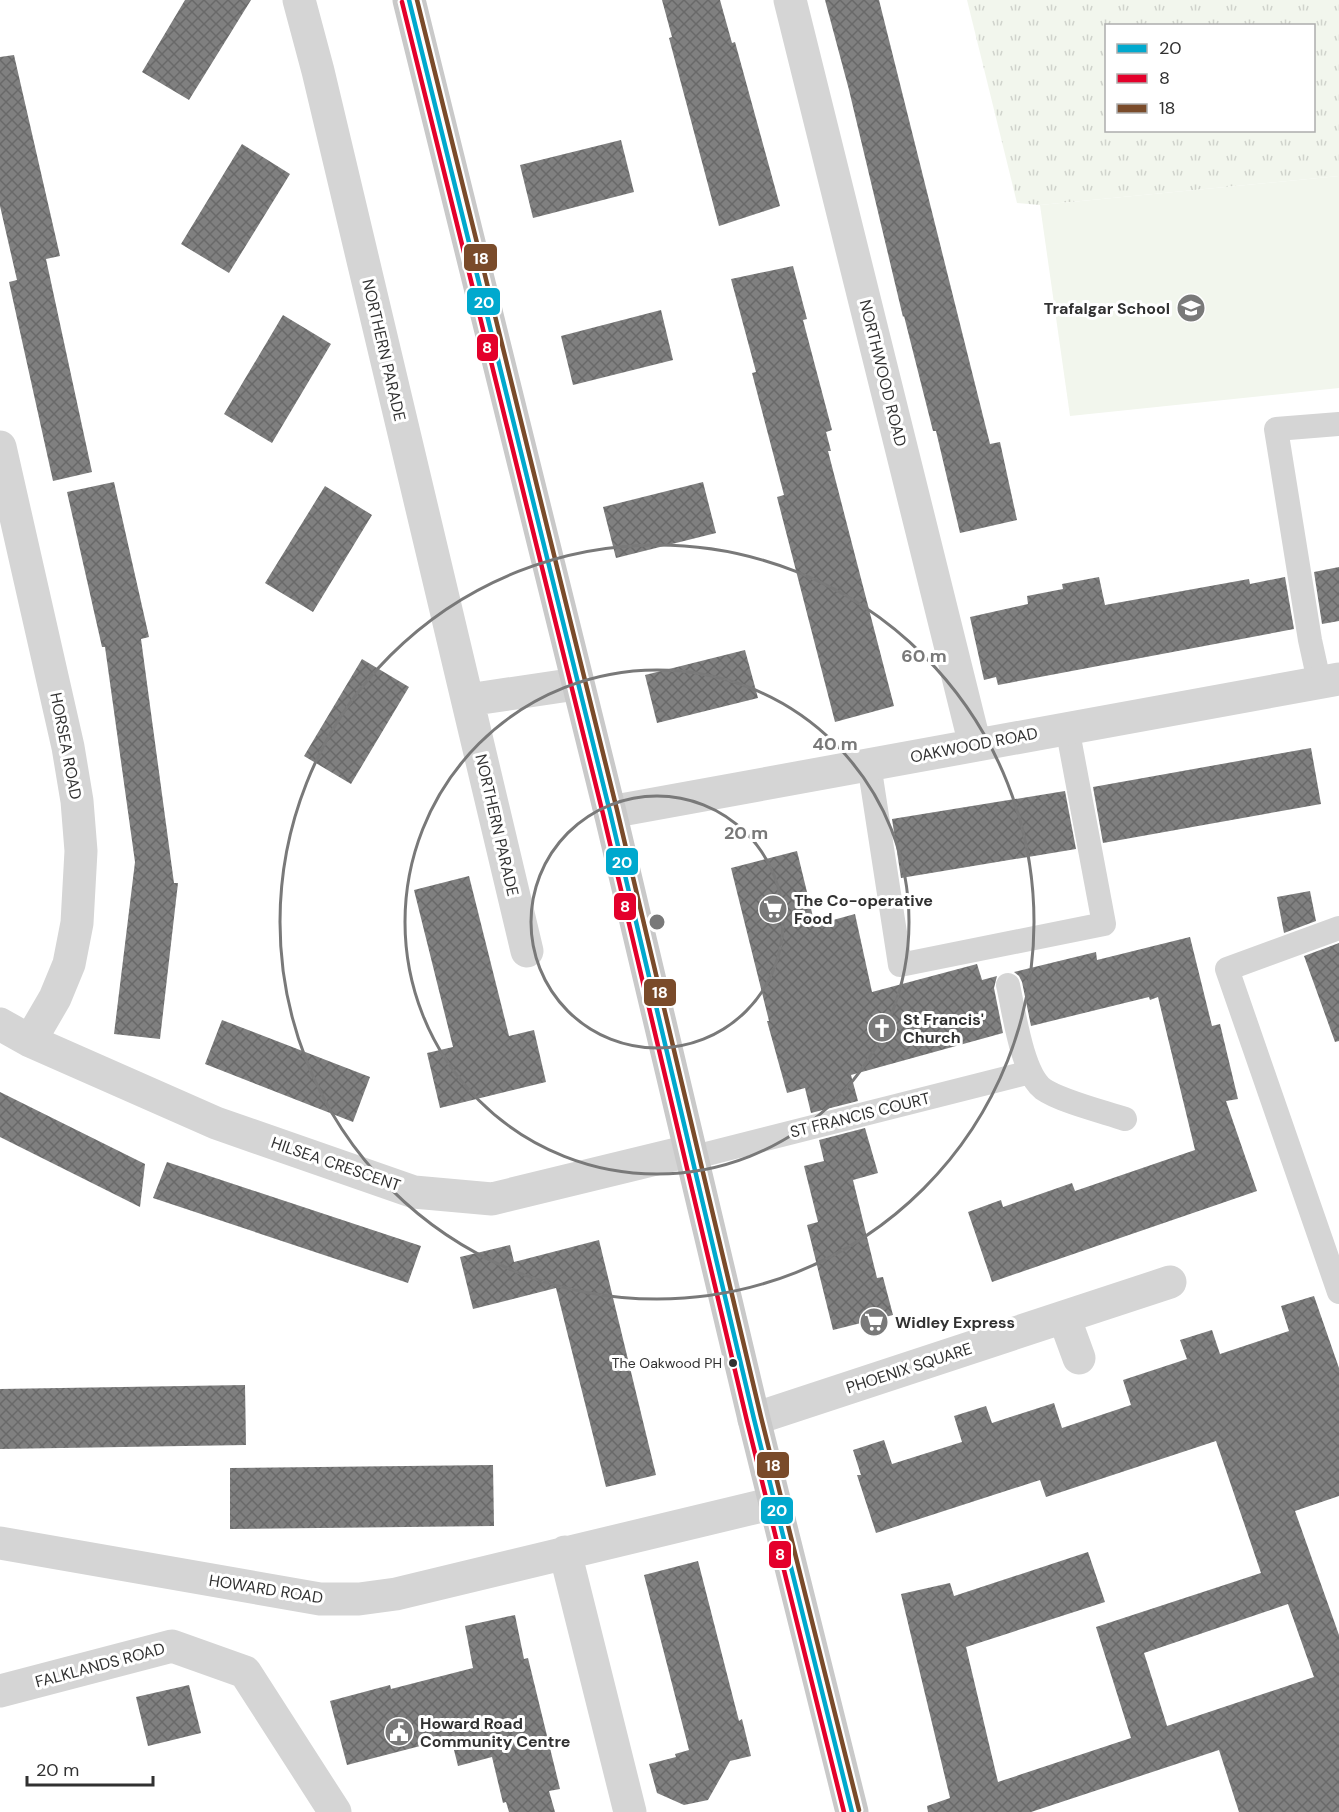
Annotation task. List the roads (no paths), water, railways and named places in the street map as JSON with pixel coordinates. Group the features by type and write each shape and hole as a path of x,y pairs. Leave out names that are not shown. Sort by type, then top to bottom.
{"main road":[{"path":"409,0 576,684 610,812 845,1810"}],"street":[{"name":"NORTHERN PARADE","path":"299,0 318,71 527,951"},
{"name":"NORTHWOOD ROAD","path":"790,0 975,745"},
{"name":"HORSEA ROAD","path":"0,447 68,747 81,851 77,923 69,964 55,998 30,1041"},
{"name":"OAKWOOD ROAD","path":"610,812 1329,680"},
{"path":"468,700 576,684"},
{"name":"HILSEA CRESCENT","path":"0,1024 30,1041 216,1123 414,1192 492,1199 690,1155"},
{"name":"PHOENIX SQUARE","path":"754,1419 1170,1282"},
{"path":"1064,1317 1079,1358"},
{"name":"HOWARD ROAD","path":"0,1543 320,1599 359,1599 396,1594 774,1503"},
{"path":"564,1552 630,1812"},
{"name":"FALKLANDS ROAD","path":"0,1691 172,1646 246,1672 335,1812"}],"lane":[{"path":"1329,680 1310,640 1276,429 1339,424"},
{"path":"869,764 900,965 1104,924 1067,727"},
{"path":"1339,928 1227,969 1334,1261 1339,1292"},
{"path":"1008,985 1029,1072 1041,1088 1051,1094 1125,1119"},
{"name":"ST FRANCIS COURT","path":"690,1155 1029,1072"}],"place":[{"name":"Trafalgar School","path":"1191,308"},
{"name":"The Co-operative Food","path":"773,909"},
{"name":"St Francis' Church","path":"882,1028"},
{"name":"Widley Express","path":"874,1322"},
{"name":"The Oakwood PH","path":"733,1363"},
{"name":"Howard Road Community Centre","path":"399,1732"}]}
